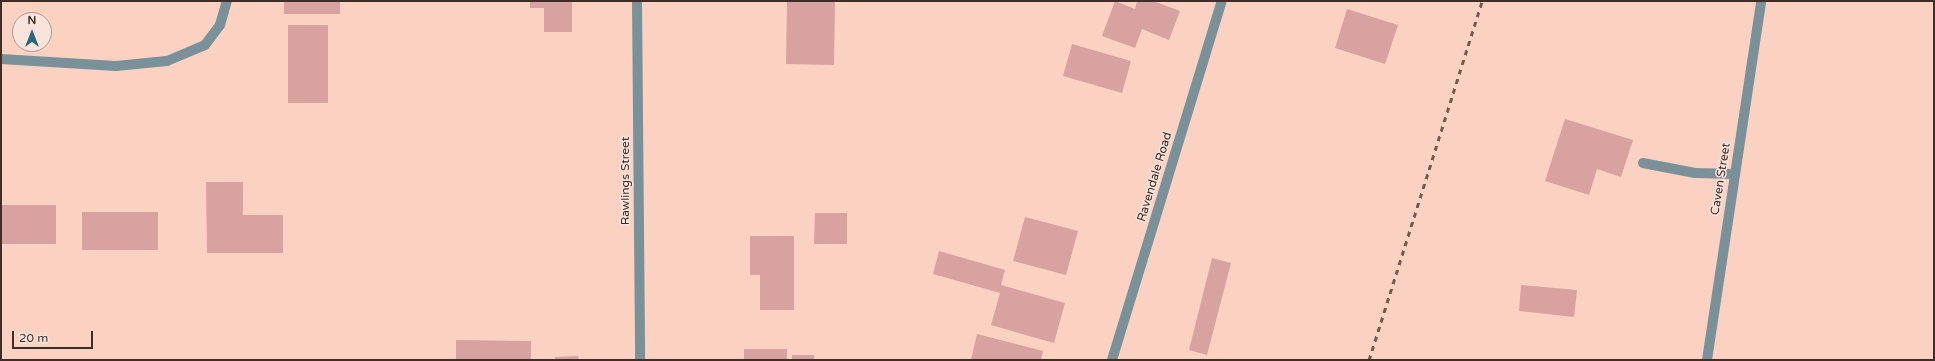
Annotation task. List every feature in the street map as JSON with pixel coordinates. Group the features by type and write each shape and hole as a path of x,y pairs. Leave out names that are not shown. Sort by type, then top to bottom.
{"street":[{"path":"1,59 116,66 167,61 205,45 220,25 227,1"},
{"name":"Rawlings Street","path":"638,1 640,360"},
{"name":"Ravendale Road","path":"1112,360 1222,1"},
{"name":"Caven Street","path":"1707,360 1761,1"},
{"path":"1643,163 1695,173 1735,174"}],"building":[{"path":"284,1 340,1 340,14 284,14"},
{"path":"530,1 572,1 572,32 544,32 544,8 530,8"},
{"path":"787,1 835,1 834,65 786,64"},
{"path":"1115,1 1135,9 1137,1 1153,1 1180,11 1169,40 1142,29 1135,48 1102,36"},
{"path":"1347,9 1398,25 1385,64 1335,48"},
{"path":"288,25 328,25 328,103 288,103"},
{"path":"1072,44 1131,61 1122,93 1063,76"},
{"path":"1565,119 1633,140 1621,177 1597,169 1589,195 1545,181"},
{"path":"206,182 243,182 243,215 283,215 283,253 207,253"},
{"path":"1,205 56,205 56,244 1,244"},
{"path":"82,212 158,212 158,250 82,250"},
{"path":"815,213 847,213 847,244 814,244"},
{"path":"1025,217 1078,231 1066,275 1013,261"},
{"path":"750,236 794,236 794,310 760,310 760,275 750,275"},
{"path":"939,251 1005,270 1001,285 1065,303 1054,343 991,325 1000,293 933,274"},
{"path":"1212,258 1231,263 1207,355 1189,350"},
{"path":"1521,285 1577,290 1574,317 1519,311"},
{"path":"977,334 1043,351 1041,360 971,360"},
{"path":"456,340 531,341 531,360 456,360"},
{"path":"744,349 787,349 787,360 744,360"},
{"path":"792,355 814,355 814,360 792,360"},
{"path":"578,356 579,360 555,360 555,357"}],"railway":[{"path":"1369,360 1482,1"}]}
